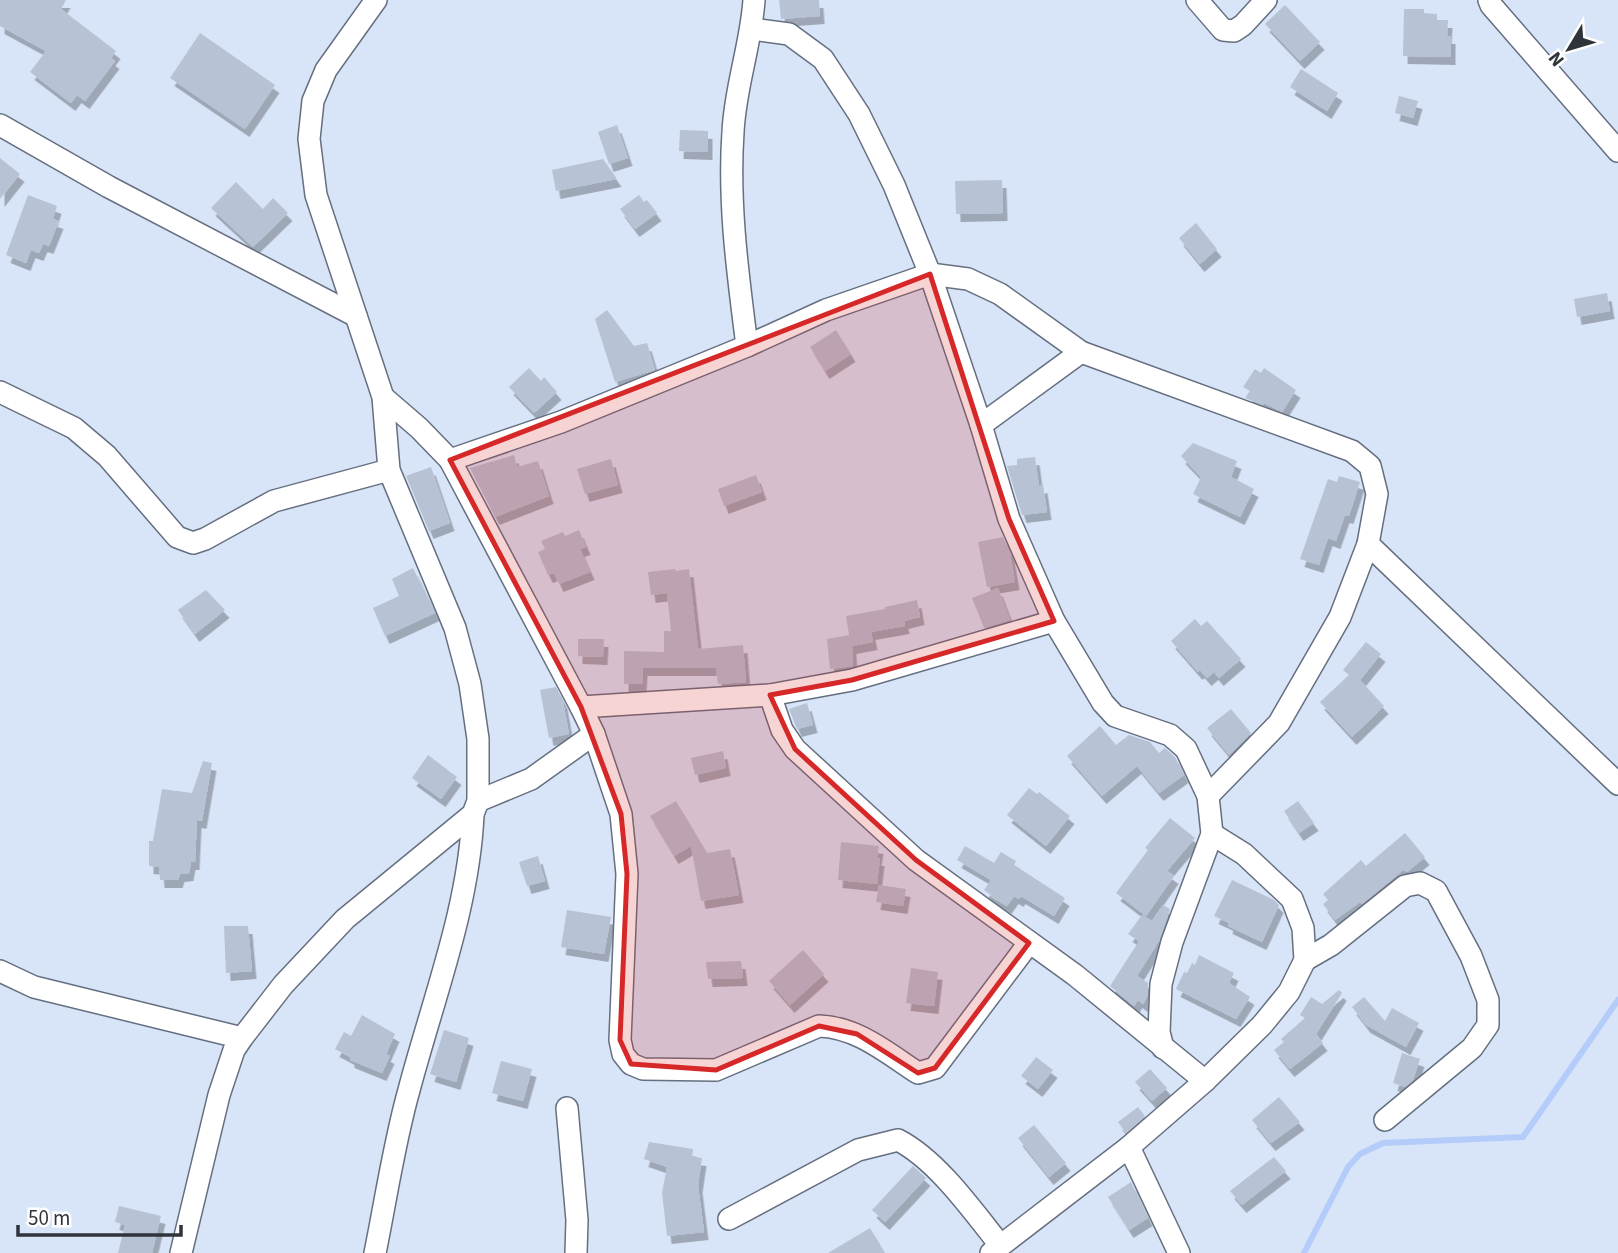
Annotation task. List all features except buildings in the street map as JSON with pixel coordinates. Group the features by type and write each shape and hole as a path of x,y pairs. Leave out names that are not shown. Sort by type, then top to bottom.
{"street":[{"path":"375,1253 408,1093 460,907 472,848 478,739 470,684 458,639 389,470 383,397 316,195 309,139 313,101 326,70 376,0"},
{"path":"747,346 732,206 733,131 741,67 752,29 754,0"},
{"path":"1197,0 1223,30 1234,31 1266,0"},
{"path":"1489,0 1618,151"},
{"path":"752,29 789,34 823,60 859,114 894,185 930,274 981,425 1009,519 1054,621 1103,704 1115,716 1170,735 1186,749 1208,796 1212,834 1172,942 1161,984 1160,1032 1163,1048"},
{"path":"0,125 109,187 356,316"},
{"path":"450,460 561,422 747,346 826,310 930,274 968,279 1000,294 1081,352 1352,451 1370,466 1377,494 1368,544 1340,617 1279,723 1208,796"},
{"path":"981,425 1081,352"},
{"path":"0,392 74,428 107,456 177,537 192,543 205,539 274,501 389,470"},
{"path":"383,397 450,460 594,734 621,814 627,874 620,1040 624,1054 631,1064 643,1069 716,1070 819,1026 838,1027 857,1034 918,1073 935,1068 1029,943"},
{"path":"1368,544 1618,784"},
{"path":"581,707 769,695 852,680 1054,621"},
{"path":"769,695 782,730 795,749 916,860 1075,975 1205,1081"},
{"path":"181,1253 219,1096 234,1050 283,985 345,919 475,808 531,779 594,734"},
{"path":"729,1219 858,1150 898,1140 914,1148 965,1200 996,1249 1129,1147 1205,1081 1262,1025 1289,992 1305,960 1303,928 1292,900 1244,854 1212,834"},
{"path":"1305,960 1331,945 1405,886 1420,883 1436,891 1471,956 1488,1000 1488,1025 1472,1048 1385,1120"},
{"path":"0,971 34,987 242,1038"},
{"path":"567,1108 577,1220 576,1253"},
{"path":"1129,1147 1179,1253"}],"highlighted area":[{"path":"930,274 1009,519 1054,621 852,680 770,695 795,749 916,860 1029,943 935,1068 918,1073 857,1034 819,1026 716,1070 631,1064 620,1040 627,874 621,814 581,707 450,460"}],"waterway":[{"path":"1304,1253 1348,1167 1360,1154 1383,1143 1523,1137 1618,1000"}]}
